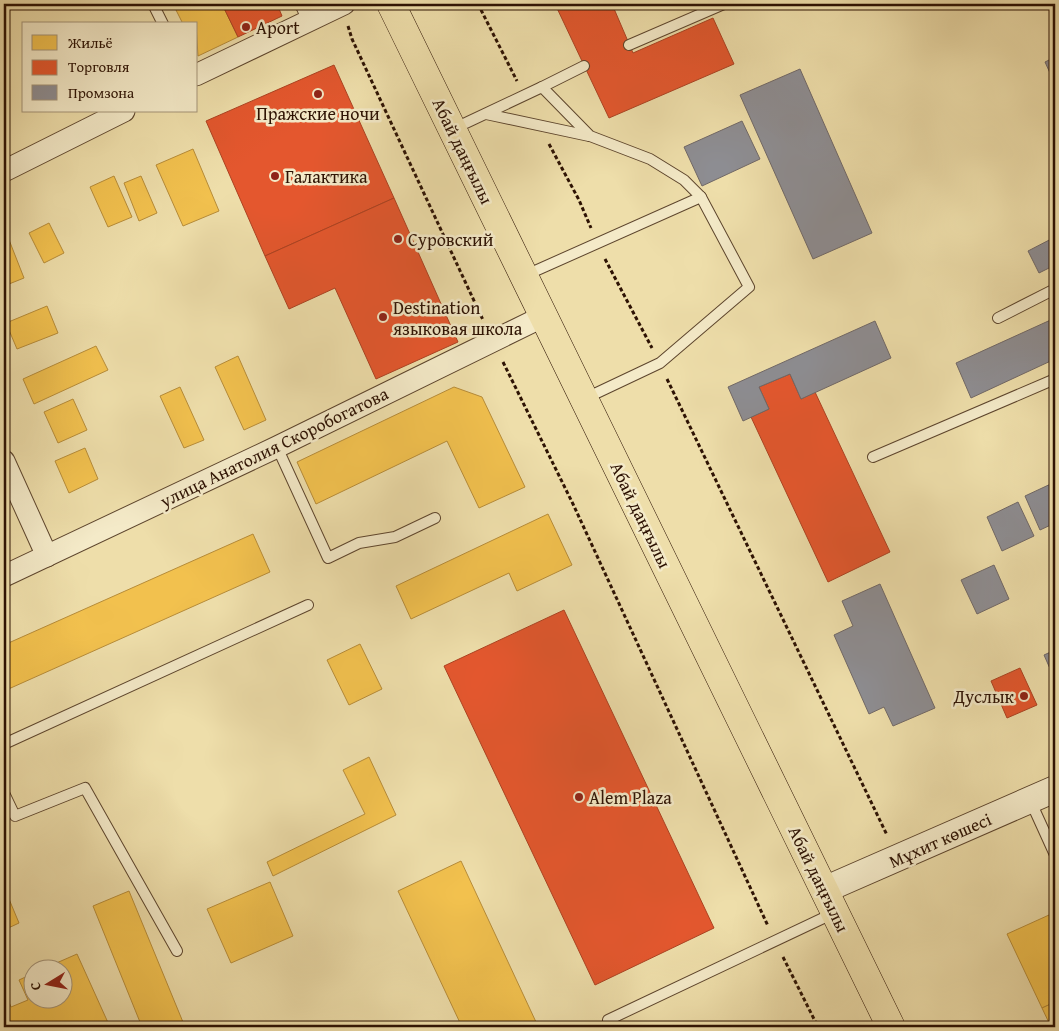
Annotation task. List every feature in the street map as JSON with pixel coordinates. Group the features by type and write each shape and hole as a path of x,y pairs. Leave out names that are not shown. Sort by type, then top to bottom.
{"main road":[{"name":"Абай даңғылы","path":"391,4 891,1027"}],"street":[{"path":"198,74 304,12 343,4"},
{"path":"4,171 122,112"},
{"name":"улица Анатолия Скоробогатова","path":"4,576 277,447 544,316"},
{"path":"4,461 47,556"},
{"name":"Мұхит көшесі","path":"829,902 1055,789"}],"lane":[{"path":"153,4 162,22"},
{"path":"629,45 724,4"},
{"path":"452,129 584,66"},
{"path":"542,87 590,136"},
{"path":"486,114 590,136 650,159 684,180 701,197 749,288 660,362 585,399"},
{"path":"524,275 701,197"},
{"path":"998,318 1055,289"},
{"path":"873,457 1055,379"},
{"path":"277,447 328,558 359,544 395,537 435,518"},
{"path":"4,744 308,605"},
{"path":"4,793 15,816 85,788 177,951"},
{"path":"1030,800 1055,855"},
{"path":"612,1027 608,1020 775,941 829,902"}],"path":[{"path":"343,4 352,39 492,341 573,504 775,941 818,1027"},
{"path":"478,4 524,95"},
{"path":"539,124 579,200 597,243 660,362 888,835"}],"building: Жильё":[{"path":"173,4 222,4 238,37 198,56 198,22 182,22"},
{"path":"193,149 219,211 183,226 156,165"},
{"path":"114,176 132,217 108,227 90,187"},
{"path":"141,176 157,213 139,221 124,183"},
{"path":"49,223 64,253 44,263 29,233"},
{"path":"4,227 24,278 4,286"},
{"path":"47,306 58,333 17,349 6,323"},
{"path":"96,346 108,370 34,404 23,379"},
{"path":"238,356 266,420 244,430 215,367"},
{"path":"180,387 204,440 184,448 160,396"},
{"path":"454,387 482,397 525,487 479,508 447,441 316,504 297,462"},
{"path":"73,399 87,430 58,443 44,412"},
{"path":"85,448 98,479 69,493 55,461"},
{"path":"548,514 572,565 517,591 509,573 411,619 396,586"},
{"path":"253,534 270,572 4,691 4,645"},
{"path":"360,644 382,689 349,705 327,660"},
{"path":"369,757 396,815 273,876 267,862 365,814 343,770"},
{"path":"461,861 536,1022 525,1027 462,1027 398,891"},
{"path":"270,882 293,936 231,963 207,909"},
{"path":"4,887 19,923 4,930"},
{"path":"129,891 185,1027 142,1027 93,906"},
{"path":"1049,915 1055,928 1055,1002 1042,1008 1007,934"},
{"path":"77,954 110,1027 4,1027 4,990 11,1007 22,1002 22,1008 72,1008 72,958 68,958"},
{"path":"1055,1002 1055,1027 1051,1027 1042,1008"}],"building: Торговля":[{"name":"Aport","path":"222,4 277,4 282,16 238,37"},
{"path":"555,4 612,4 633,53 713,18 734,64 609,118"},
{"name":"Галактика","path":"334,65 394,198 265,256 206,121"},
{"path":"394,198 458,342 376,379 335,288 289,309 265,256"},
{"path":"790,374 801,399 815,392 890,552 828,582 751,417 769,409 759,387"},
{"name":"Alem Plaza","path":"564,610 714,928 595,985 444,666"},
{"path":"1020,668 1037,705 1007,718 991,681"}],"building: Промзона":[{"path":"1055,57 1055,84 1045,62"},
{"path":"800,69 872,233 813,259 740,95"},
{"path":"742,121 760,159 702,186 684,147"},
{"path":"1055,237 1055,265 1039,273 1028,251"},
{"path":"1055,318 1055,359 971,398 956,363"},
{"path":"875,321 891,358 801,399 790,374 759,387 769,409 743,421 728,387"},
{"path":"1055,482 1055,523 1040,530 1025,496"},
{"path":"1018,502 1034,536 1002,551 987,517"},
{"path":"994,565 1009,599 977,614 961,580"},
{"path":"880,584 935,708 893,726 884,707 869,714 834,635 853,626 842,601"},
{"path":"1055,650 1055,680 1044,655"}],"place":[{"name":"Aport","path":"246,27"},
{"name":"Пражские ночи","path":"318,94"},
{"name":"Галактика","path":"275,176"},
{"name":"Суровский","path":"398,239"},
{"name":"Destination языковая школа","path":"383,317"},
{"name":"Дуслык","path":"1024,696"},
{"name":"Alem Plaza","path":"579,797"}]}
